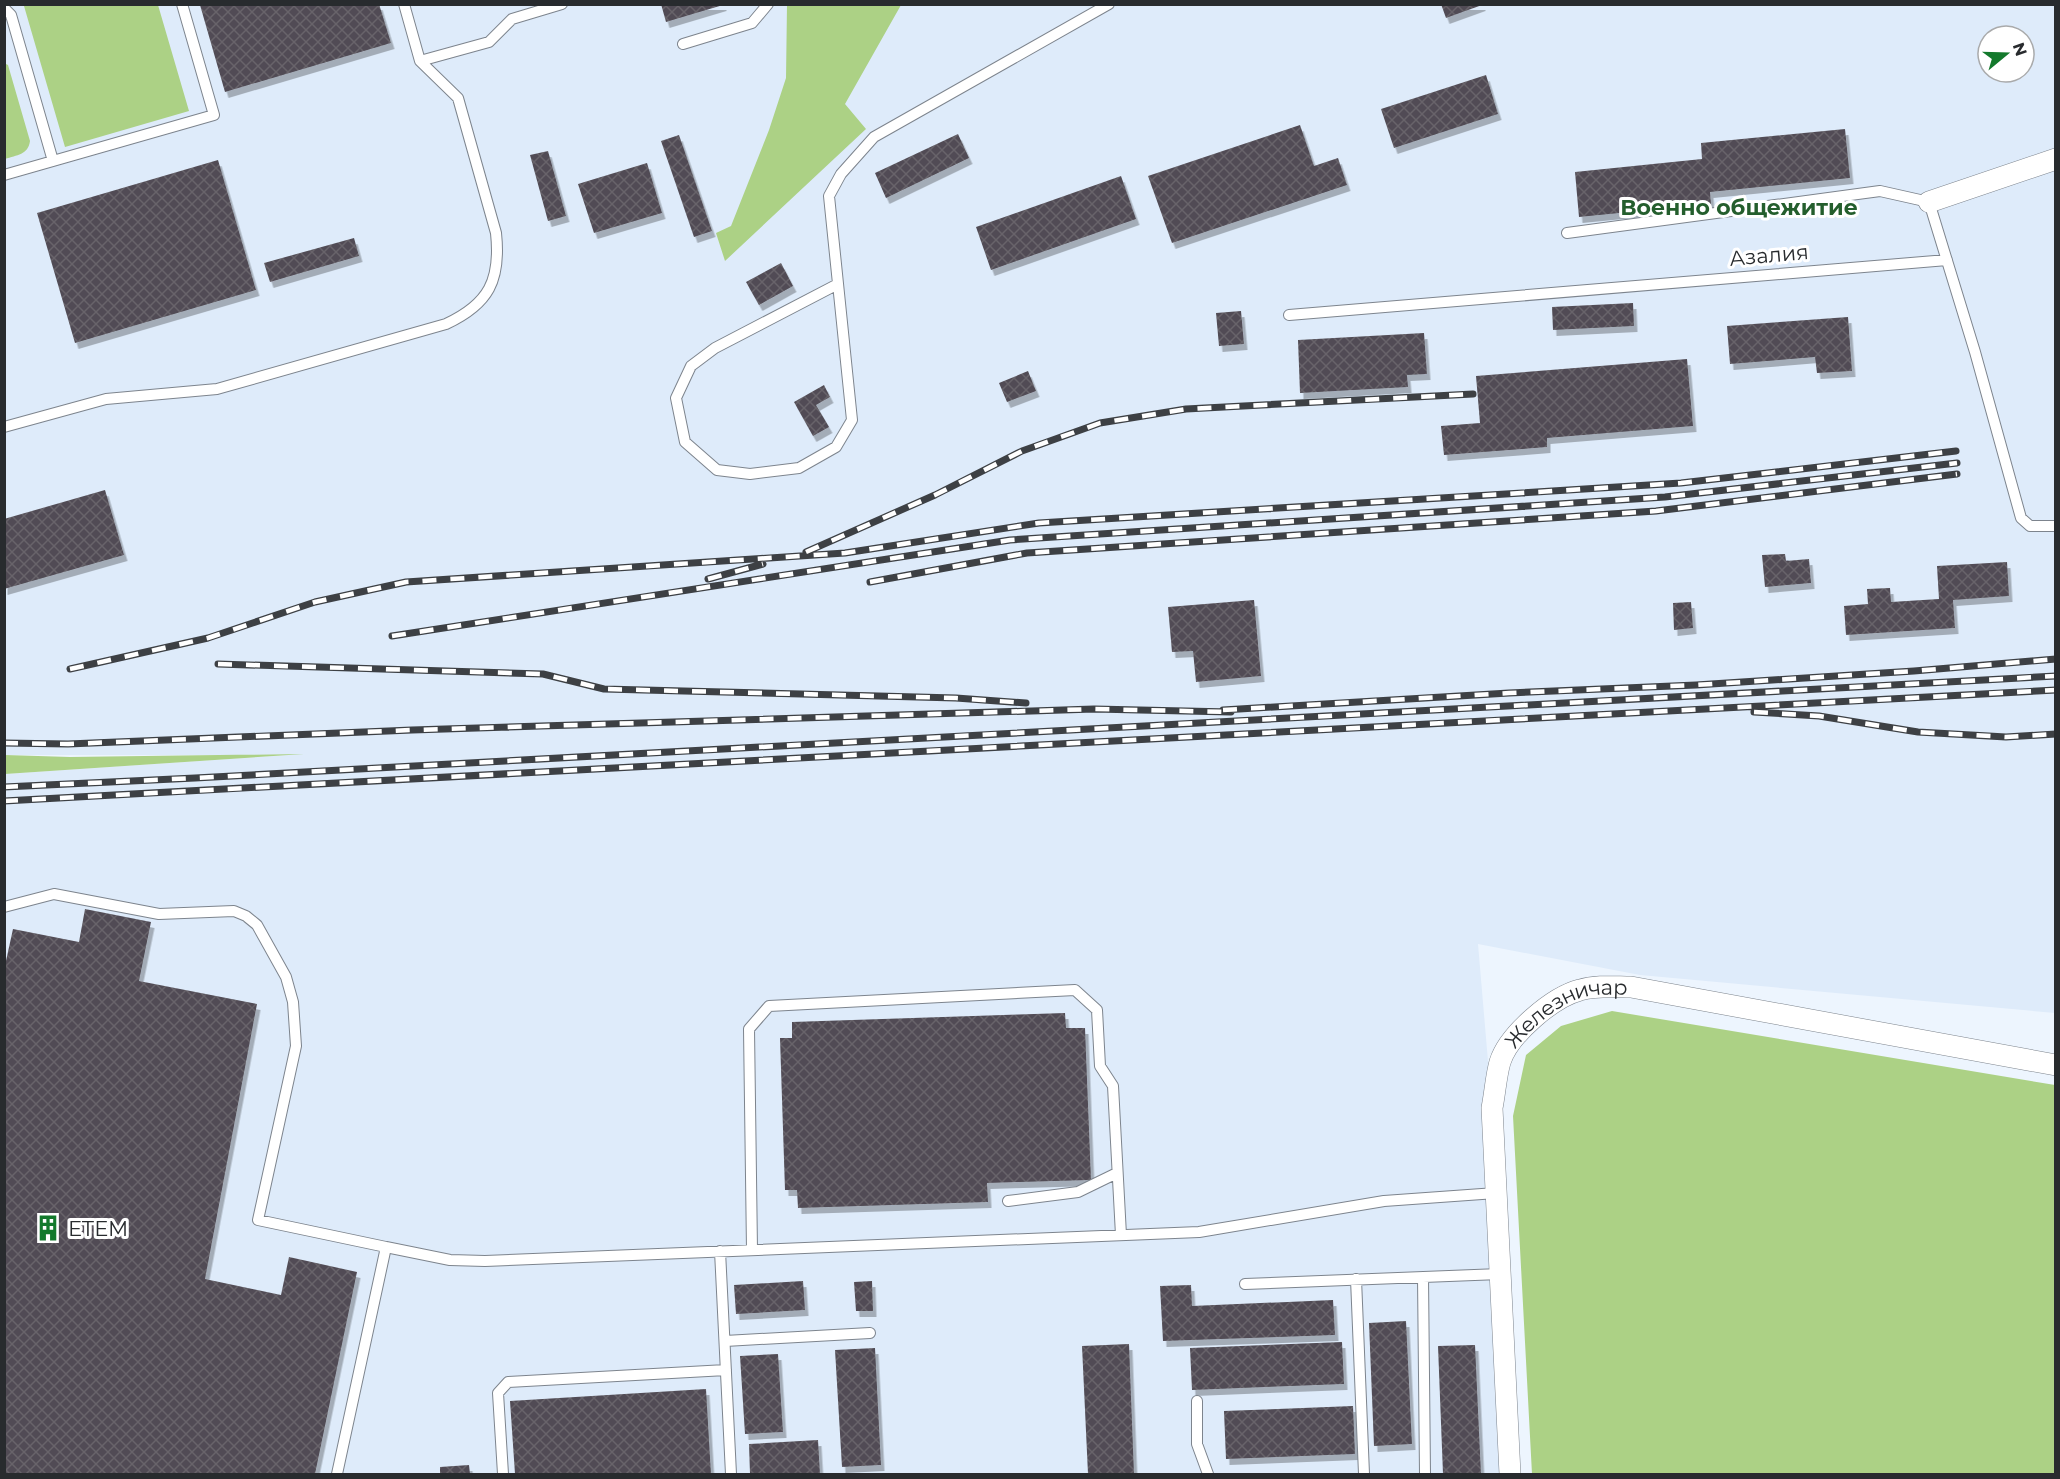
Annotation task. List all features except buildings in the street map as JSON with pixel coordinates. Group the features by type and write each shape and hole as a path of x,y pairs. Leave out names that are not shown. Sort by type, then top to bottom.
{"street":[{"path":"1929,202 2055,159"},
{"name":"Железничар","path":"1510,1474 1492,1108 1501,1060 1521,1030 1548,1004 1580,990 1607,986 1631,987 2055,1065"}],"lane":[{"path":"4,175 214,115 182,4"},
{"path":"4,427 106,399 217,388 446,324 466,314 483,298 494,278 499,256 496,233 458,98 420,61 404,4"},
{"path":"420,61 489,42 512,19 562,4"},
{"path":"683,44 752,23 768,4"},
{"path":"838,284 715,348 692,366 676,398 685,442 717,470 750,474 799,468 836,447 852,420 829,196 841,174 874,137 1109,4"},
{"path":"4,8 11,15 52,161"},
{"path":"1567,233 1880,190 1929,202 1975,352 2021,518 2031,526 2055,526"},
{"name":"Азалия","path":"1289,315 1947,260"},
{"path":"4,907 54,894 159,914 234,911 246,916 257,925 286,977 293,1002 296,1046 258,1220 450,1260 485,1261 1199,1232 1383,1202 1496,1192"},
{"path":"752,1250 749,1029 769,1006 1075,990 1097,1010 1100,1065 1113,1086 1121,1235"},
{"path":"1008,1201 1078,1192 1118,1173"},
{"path":"337,1474 386,1247"},
{"path":"720,1251 731,1474"},
{"path":"1245,1284 1500,1274"},
{"path":"1423,1277 1425,1474"},
{"path":"1356,1280 1364,1474"},
{"path":"725,1341 870,1333"},
{"path":"503,1474 498,1393 508,1382 726,1370"},
{"path":"1197,1401 1197,1444 1208,1474"}],"shaded area":[{"path":"5,5 2055,5 2055,1013 1640,975 1478,944 1492,1108 1510,1474 5,1474 5,774 289,755 5,755"}],"green space":[{"path":"31,4 158,5 189,111 65,147 24,6"},
{"path":"787,5 901,5 845,104 866,129 725,261 716,233 731,226 769,130 786,78"},
{"path":"4,63 8,65 30,141 24,152 5,159"},
{"path":"304,754 5,774 5,755 70,757"},
{"path":"1612,1011 2055,1085 2055,1474 1532,1474 1513,1116 1526,1055 1561,1026"}],"railway":[{"path":"806,552 935,495 1022,451 1100,423 1186,409 1473,394"},
{"path":"70,669 208,638 315,602 406,582 845,553 1039,523 1681,483 1956,451"},
{"path":"392,636 1010,540 1665,497 1957,463"},
{"path":"870,582 1027,553 1656,511 1957,474"},
{"path":"708,579 763,564"},
{"path":"1223,710 1509,693 1696,685 2056,659"},
{"path":"218,664 543,674 604,689 956,698 1026,703"},
{"path":"4,787 2056,676"},
{"path":"4,801 2056,690"},
{"path":"4,743 68,744 412,730 1094,709 1231,712"},
{"path":"1754,712 1819,716 1918,732 2006,737 2056,734"}],"place":[{"name":"ЕТЕМ","path":"48,1228"}],"district":[{"name":"Военно общежитие","path":"1739,207"}]}
